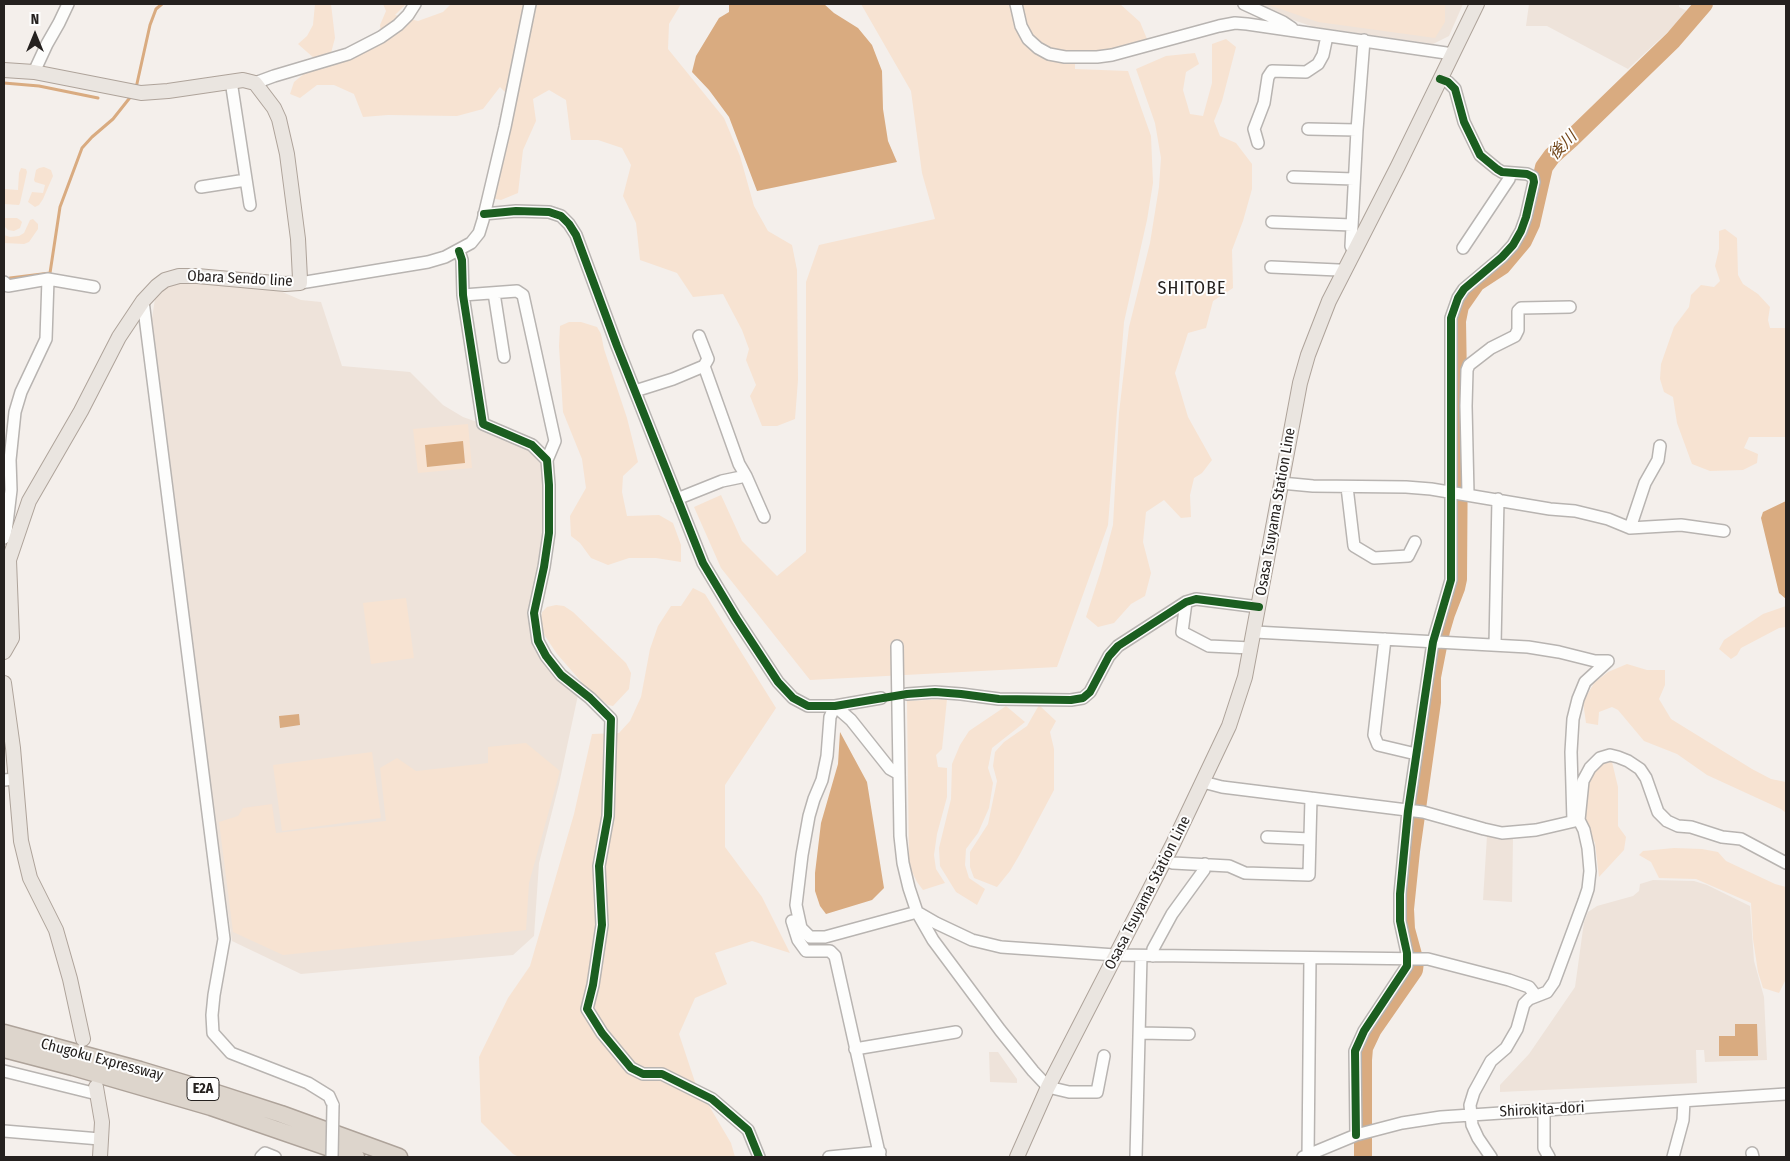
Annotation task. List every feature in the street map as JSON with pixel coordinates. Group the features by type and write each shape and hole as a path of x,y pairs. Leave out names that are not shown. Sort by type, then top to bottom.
{"highway":[{"name":"Chugoku Expressway","path":"4,1033 131,1067 204,1089 281,1114 399,1157"},
{"name":"Chugoku Expressway","path":"4,1049 211,1107 356,1157"}],"main road":[{"name":"Osasa Tsuyama Station Line","path":"1018,1157 1048,1086 1164,860 1229,726 1246,677 1281,483 1302,374 1308,354 1329,302 1477,4"},
{"path":"4,70 34,72 141,93 168,91 231,81 243,80 255,83"},
{"name":"Obara Sendo line","path":"4,652 12,638 6,600 9,560 29,501 81,411 119,337 143,301 165,280 179,276 285,284 300,283 298,240 287,154 279,119 274,108 255,83"},
{"path":"4,683 13,748 10,779 21,841 30,878 56,930 70,979 83,1039"},
{"path":"97,1090 102,1122 100,1157"}],"street":[{"path":"34,72 68,4"},
{"path":"255,83 348,54 381,37 398,25 415,4"},
{"path":"300,283 428,262 459,251 471,243 479,233 484,214 505,128 530,4"},
{"path":"1016,4 1021,26 1028,39 1038,48 1049,54 1065,57 1112,55 1235,23 1453,54"},
{"path":"1244,4 1283,22 1296,31"},
{"path":"1258,142 1254,129 1264,103 1268,77 1272,71 1306,72 1318,64 1323,55 1327,36"},
{"path":"1354,253 1351,246 1354,178 1364,40"},
{"path":"1440,79 1448,82 1455,89 1464,122 1480,155 1496,169 1510,173 1527,174 1533,177 1534,182 1528,211 1521,231 1502,257 1464,289 1458,298 1451,318 1459,493"},
{"path":"231,81 250,205"},
{"path":"1308,129 1357,130"},
{"path":"1463,248 1509,178 1510,173"},
{"path":"1293,177 1354,178"},
{"path":"202,187 246,180"},
{"path":"484,214 524,211 549,212 562,216 576,235 703,564 778,682 792,698 808,706 835,706 881,698"},
{"path":"1272,222 1352,225"},
{"path":"459,251 462,260 463,295 484,424 532,445 547,460"},
{"path":"1271,267 1338,270 1344,272"},
{"path":"4,538 11,490 7,460 15,412 21,392 46,339 48,278"},
{"path":"5,288 48,278 94,287"},
{"path":"463,295 517,291 523,295 555,441 547,460 549,534 534,612 538,641 546,656 562,675 611,718 608,816 599,866 602,926 587,1009 602,1033 631,1068 643,1074 662,1074 712,1099 748,1130 759,1157"},
{"path":"494,293 504,356"},
{"path":"143,301 224,939 214,995 213,1033 231,1053 308,1083 329,1096 333,1105 332,1157"},
{"path":"1357,1135 1355,1050 1364,1031 1412,958 1400,921 1400,894 1415,811 1416,754 1451,580 1467,370 1469,365 1491,348 1515,336 1518,330 1518,311 1521,308 1570,308"},
{"path":"635,391 673,379 704,366 708,359 699,336"},
{"path":"704,366 739,464 764,517"},
{"path":"1630,528 1646,483 1658,460 1660,446"},
{"path":"677,499 722,481 746,476"},
{"path":"1281,483 1406,488 1459,493 1550,509 1581,512 1608,519 1630,528 1681,526 1724,531"},
{"path":"1347,487 1354,546 1374,558 1408,556 1415,542"},
{"path":"1495,645 1498,499"},
{"path":"907,694 952,693 999,699 1071,700 1083,698 1090,692 1109,656 1118,646 1186,602 1196,599 1259,607"},
{"path":"1186,602 1182,632 1209,646 1251,648"},
{"path":"1255,632 1544,649 1596,661 1608,661 1585,682 1573,719 1571,752 1576,820 1584,830 1588,848 1590,871 1588,889 1554,982 1547,992 1529,999 1524,1004 1517,1029 1506,1048 1491,1061 1474,1092 1470,1105 1472,1125 1491,1157"},
{"path":"1385,639 1374,735 1378,745 1416,754"},
{"path":"897,646 902,863 917,912 933,940 1000,1030 1033,1071 1048,1086 1069,1092 1097,1092 1104,1056"},
{"path":"835,706 851,720 890,769 899,774"},
{"path":"835,706 830,717 827,756 822,780 809,816 796,905 800,928 810,937 826,937 917,912 972,940 1010,948 1141,956 1428,959 1509,980 1529,987 1536,996"},
{"path":"1576,820 1582,782 1590,768 1600,758 1610,755 1618,756 1640,769 1646,778 1658,812 1667,821 1678,826 1722,837 1741,839 1786,863"},
{"path":"1203,782 1222,787 1415,811 1502,832 1536,830 1576,820"},
{"path":"1164,860 1173,863 1229,866 1245,872 1309,875 1311,798"},
{"path":"1267,837 1310,839"},
{"path":"1153,956 1153,948 1172,914 1204,870 1205,864"},
{"path":"796,905 792,914 793,928 798,940 806,951 830,951 835,956 880,1154 829,1157"},
{"path":"1136,1157 1141,956"},
{"path":"1306,1156 1310,958"},
{"path":"855,1049 956,1032"},
{"path":"1140,1033 1189,1034"},
{"path":"4,1071 97,1090"},
{"name":"Shirokita-dori","path":"1306,1156 1357,1135 1402,1123 1441,1117 1786,1094"},
{"path":"1673,1157 1683,1120 1684,1101"},
{"path":"1544,1110 1544,1148 1549,1157"},
{"path":"4,1131 100,1139"},
{"path":"262,1157 265,1154 275,1157"}],"shaded area":[{"path":"315,4 331,4 335,38 331,53 315,59 298,44 307,36 313,25"},
{"path":"383,4 406,4 395,15 418,21 443,12 451,4 681,4 669,24 668,49 724,118 740,156 754,206 768,231 792,245 797,270 798,380 795,419 777,426 762,426 750,396 756,385 746,360 749,349 742,330 723,294 693,297 677,273 640,260 636,223 623,196 631,165 622,148 598,140 571,140 566,100 549,90 533,99 536,121 523,150 518,193 501,200 485,197 507,94 500,87 483,109 457,116 388,115 363,117 354,94 334,85 317,85 300,98 290,94 294,82 305,73 370,49 382,41 380,25 386,11"},
{"path":"729,4 824,4 834,13 858,28 872,45 882,71 883,109 888,141 897,162 757,191 729,117 709,90 692,72 696,56 719,18 729,12"},
{"path":"861,4 1120,4 1140,22 1147,39 1098,51 1075,52 1075,69 1128,71 1151,136 1153,183 1147,220 1124,322 1108,525 1057,667 810,680 721,568 694,507 721,495 742,541 777,576 806,552 806,282 819,245 935,219 922,173 911,91"},
{"path":"1252,4 1463,4 1449,36 1433,44 1314,27"},
{"path":"1266,4 1445,4 1445,22 1435,38 1318,22"},
{"path":"1529,4 1679,4 1679,7 1689,12 1628,69 1547,26 1526,26"},
{"path":"1226,39 1236,47 1222,101 1214,121 1220,136 1236,143 1252,164 1252,189 1232,250 1233,288 1213,301 1206,328 1188,333 1175,373 1188,417 1212,460 1202,473 1194,478 1190,495 1191,517 1181,518 1164,500 1146,512 1143,542 1151,573 1145,596 1131,604 1114,623 1098,627 1086,617 1113,525 1119,413 1129,327 1150,243 1159,187 1161,158 1155,123 1136,69 1166,56 1195,53 1199,64 1186,72 1183,90 1190,114 1203,116 1212,83 1212,44"},
{"path":"44,167 51,170 53,176 43,199 35,207 28,202 32,192 43,193 45,185 34,180 36,170"},
{"path":"21,168 26,169 27,172 20,203 19,205 4,204 4,189 18,190"},
{"path":"4,218 17,218 22,222 20,228 14,231 8,230 4,226"},
{"path":"33,219 38,224 38,229 29,242 24,244 4,243 4,235 10,237 19,236 24,233 30,220"},
{"path":"1725,229 1737,238 1738,275 1743,284 1758,294 1770,307 1768,320 1770,328 1786,328 1786,437 1749,437 1744,448 1758,454 1757,463 1743,470 1710,471 1692,464 1677,423 1673,397 1664,392 1660,379 1661,364 1674,327 1689,307 1691,295 1701,285 1714,287 1720,281 1715,266 1719,249 1719,231"},
{"path":"181,281 273,288 301,300 321,302 342,366 410,372 443,405 463,417 483,424 539,450 550,493 534,628 578,695 559,784 539,863 534,936 513,955 301,974 232,941 208,774 152,338 152,318 155,299 165,287"},
{"path":"569,322 581,322 597,327 601,334 604,349 627,418 638,462 623,476 622,492 627,516 659,515 673,523 681,545 681,562 656,558 629,558 608,565 591,558 580,543 571,536 570,516 586,488 582,459 563,412 559,346 560,326"},
{"path":"468,424 472,468 418,473 413,429"},
{"path":"463,441 465,463 427,467 425,445"},
{"path":"1786,501 1786,599 1779,593 1761,518 1763,512"},
{"path":"693,588 705,594 776,708 725,785 725,847 762,897 790,953 752,941 715,953 727,984 695,998 679,1034 695,1082 731,1143 735,1157 519,1157 513,1154 481,1122 479,1057 508,998 530,966 574,814 592,734 619,733 630,721 641,697 650,649 658,626 671,606 681,606"},
{"path":"406,598 414,658 371,664 363,603"},
{"path":"564,606 573,612 626,663 631,673 629,689 613,706 608,705 585,686 557,654 543,633 542,612 547,607"},
{"path":"1786,606 1786,627 1779,628 1741,648 1737,655 1731,659 1719,649 1724,640 1763,614"},
{"path":"1627,664 1647,670 1665,670 1665,685 1659,699 1671,719 1752,769 1771,779 1786,782 1786,813 1707,775 1677,754 1644,741 1618,710 1612,707 1599,712 1598,725 1586,723 1583,702 1594,683 1608,672"},
{"path":"947,699 942,749 936,755 938,767 947,768 947,797 937,834 934,855 936,869 945,883 923,890 909,866 907,701"},
{"path":"1039,705 1056,721 1050,732 1054,749 1054,790 1020,854 1010,871 997,887 974,878 970,867 970,852 988,824 997,781 993,766 995,752 1004,742 1027,726"},
{"path":"1006,706 1025,722 992,748 988,768 993,783 989,808 978,833 966,849 965,865 969,878 985,889 977,905 956,892 940,866 939,848 951,799 952,764 960,745 969,731"},
{"path":"299,714 300,725 280,728 279,716"},
{"path":"840,732 867,782 884,888 872,900 826,914 820,906 815,891 815,873 821,823 838,764"},
{"path":"526,743 560,771 529,883 526,930 283,955 233,932 219,822 238,816 243,808 272,804 276,833 386,821 380,768 397,758 416,771 488,763 488,747"},
{"path":"372,752 381,818 282,831 273,765"},
{"path":"1612,762 1618,787 1618,826 1626,837 1624,850 1599,877 1595,843 1584,822 1586,782 1597,765"},
{"path":"1487,836 1513,838 1512,902 1483,900"},
{"path":"1674,848 1702,849 1718,852 1726,861 1775,884 1786,887 1786,979 1779,993 1763,988 1758,972 1753,939 1751,903 1696,879 1659,878 1651,862 1639,855 1643,851"},
{"path":"1653,880 1694,881 1707,885 1750,906 1754,961 1764,997 1767,1060 1705,1062 1704,1050 1696,1050 1697,1083 1500,1092 1500,1085 1529,1054 1575,987 1584,922 1588,912 1597,906 1633,896 1639,891 1640,884"},
{"path":"1735,1024 1757,1024 1758,1056 1719,1056 1719,1036 1735,1036"},
{"path":"989,1052 998,1052 1017,1079 1017,1083 990,1082"}],"waterway":[{"path":"136,88 150,25 156,9 162,4"},
{"name":"後川","path":"1363,1157 1364,1048 1373,1029 1414,970 1415,962 1406,929 1405,909 1411,851 1432,702 1432,677 1441,631 1458,579 1459,439 1457,321 1460,306 1476,283 1502,266 1523,241 1531,224 1544,167 1552,156 1673,40 1704,4"},
{"path":"4,83 39,86 98,98"},
{"path":"6,281 10,278 50,273 60,207 82,148 113,119 132,95"}],"cycle path":[{"path":"1356,1135 1355,1051 1364,1031 1407,966 1407,953 1400,921 1400,894 1408,811 1433,642 1451,580 1451,318 1458,298 1464,289 1502,257 1513,245 1526,217 1534,182 1533,177 1527,174 1502,172 1480,155 1464,122 1455,89 1448,82 1440,79"},
{"path":"484,214 516,211 549,212 561,216 569,224 576,235 617,346 703,563 778,682 793,698 808,706 835,706 907,694 935,692 999,699 1071,700 1083,698 1090,692 1109,656 1118,646 1186,602 1196,599 1259,607"},
{"path":"459,251 462,260 463,295 483,424 532,445 547,460 549,533 534,613 538,641 546,656 561,675 590,698 611,719 608,816 599,866 602,925 593,985 587,1009 602,1033 631,1068 643,1074 662,1074 712,1099 748,1130 759,1157"}],"district":[{"name":"SHITOBE","path":"1192,289"}]}
